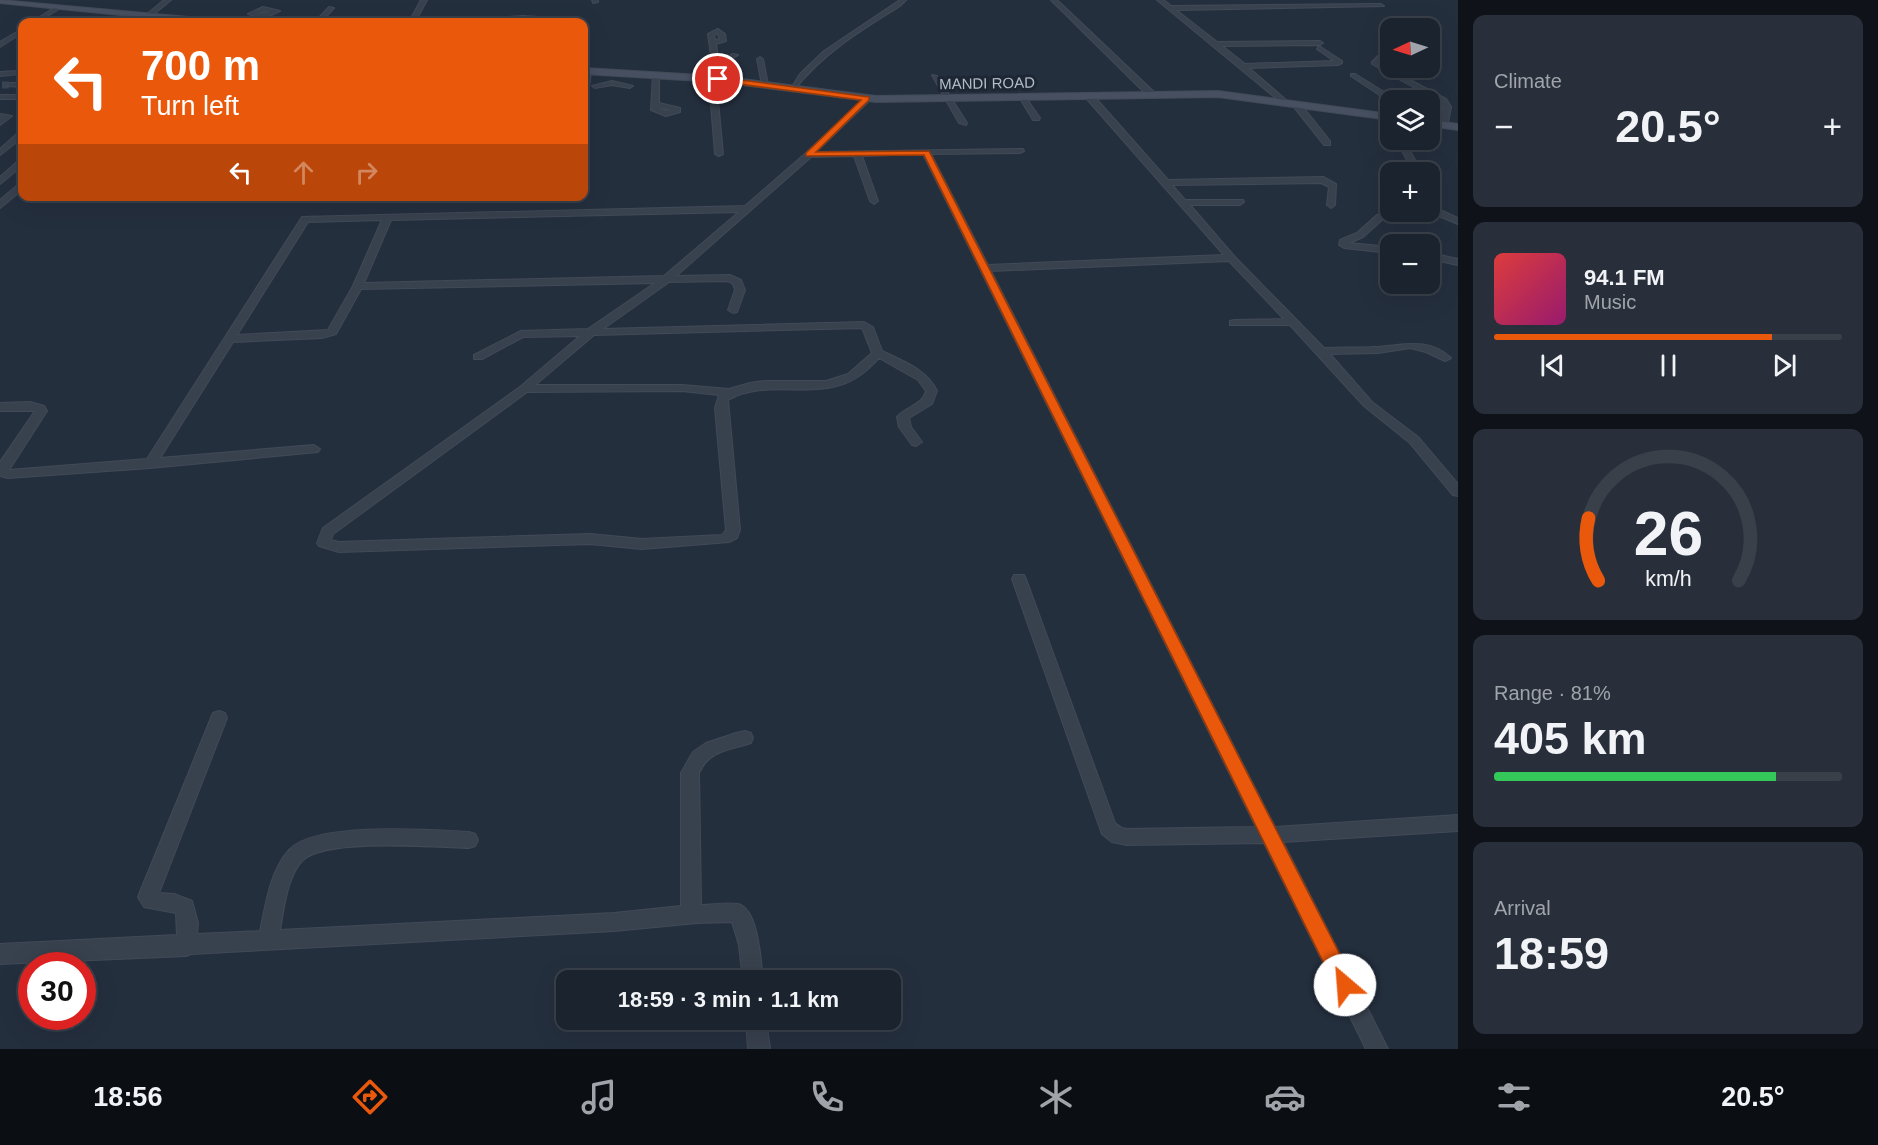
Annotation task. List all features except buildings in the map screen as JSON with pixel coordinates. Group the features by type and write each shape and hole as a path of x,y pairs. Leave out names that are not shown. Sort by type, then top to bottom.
{"street":[{"path":"147,17 168,0"},
{"path":"414,18 424,0"},
{"path":"792,88 801,76 839,43 903,0"},
{"path":"1054,0 1151,94"},
{"path":"1160,0 1243,66 1283,102"},
{"path":"1215,0 1226,8"},
{"path":"0,1 154,18"},
{"path":"1170,8 1382,6"},
{"path":"41,18 59,7"},
{"path":"258,18 251,14 269,7 277,11 262,18"},
{"path":"322,18 332,8"},
{"path":"125,18 131,15"},
{"path":"1268,33 1282,44"},
{"path":"0,45 18,34"},
{"path":"712,42 719,79"},
{"path":"1216,44 1320,45 1340,62 1243,66"},
{"path":"1241,48 1286,48 1309,64"},
{"path":"719,154 719,79 722,61 735,55"},
{"path":"1380,56 1374,63 1380,66"},
{"path":"760,59 765,85"},
{"path":"0,72 18,73"},
{"name":"MANDI ROAD","path":"588,72 614,78 656,76 719,79 866,99 1218,94 1380,118"},
{"path":"1353,75 1380,92"},
{"path":"655,105 656,76"},
{"path":"934,76 963,123"},
{"path":"595,86 614,78 630,86"},
{"path":"1401,78 1443,101 1447,107 1444,125"},
{"path":"10,85 18,85"},
{"path":"1089,96 1231,258 1375,411 1414,440 1458,492"},
{"path":"0,97 18,97"},
{"path":"1021,97 1036,118"},
{"path":"866,99 808,155 667,279 591,332 524,389 328,531 324,537 324,543 339,547 590,539 642,544 724,540 732,535 733,530 721,408 723,398 731,393 752,387 838,382 853,375 878,353"},
{"path":"1296,104 1327,143"},
{"path":"0,114 17,112"},
{"path":"0,114 8,117 0,123"},
{"path":"1440,124 1458,127"},
{"path":"0,153 18,137"},
{"path":"808,155 1020,151"},
{"path":"926,152 1377,1049"},
{"path":"857,154 874,201"},
{"path":"0,166 18,164"},
{"path":"0,181 18,166"},
{"path":"1166,183 1323,180 1333,186 1331,205"},
{"path":"0,205 18,189"},
{"path":"1183,203 1240,202"},
{"path":"150,464 305,219 748,209"},
{"path":"1440,213 1458,221"},
{"path":"230,339 330,333 335,329 358,286 388,217"},
{"path":"1380,217 1360,236 1343,242 1344,245 1353,247 1380,250"},
{"path":"985,268 1231,258"},
{"path":"1440,258 1458,262"},
{"path":"358,286 735,279 740,290 733,310"},
{"path":"1234,323 1291,322"},
{"path":"478,357 521,334 861,325 868,327 874,348 878,353 919,376 930,385 932,390 929,400 903,417 905,427 916,442"},
{"path":"1320,351 1378,350 1407,345 1423,348 1445,358"},
{"path":"524,389 682,388 731,393"},
{"path":"0,407 34,406 40,408 41,411 3,467 4,473 150,464 314,449"},
{"path":"1019,579 1108,828 1112,832 1127,837 1270,835 1458,823"},
{"path":"186,946 188,923 185,907 174,903 151,902 148,897 219,718"},
{"path":"691,914 690,773 697,758 705,750 745,738"},
{"path":"268,940 279,893 297,855 304,848 320,842 394,838 469,840"},
{"path":"0,954 186,946 737,913 740,914 746,932 751,970"},
{"path":"757,1030 759,1049"}],"tunnel":[{"path":"2,85 10,85"}],"route":[{"path":"718,79 866,99 808,155 926,152 1345,985"}]}
